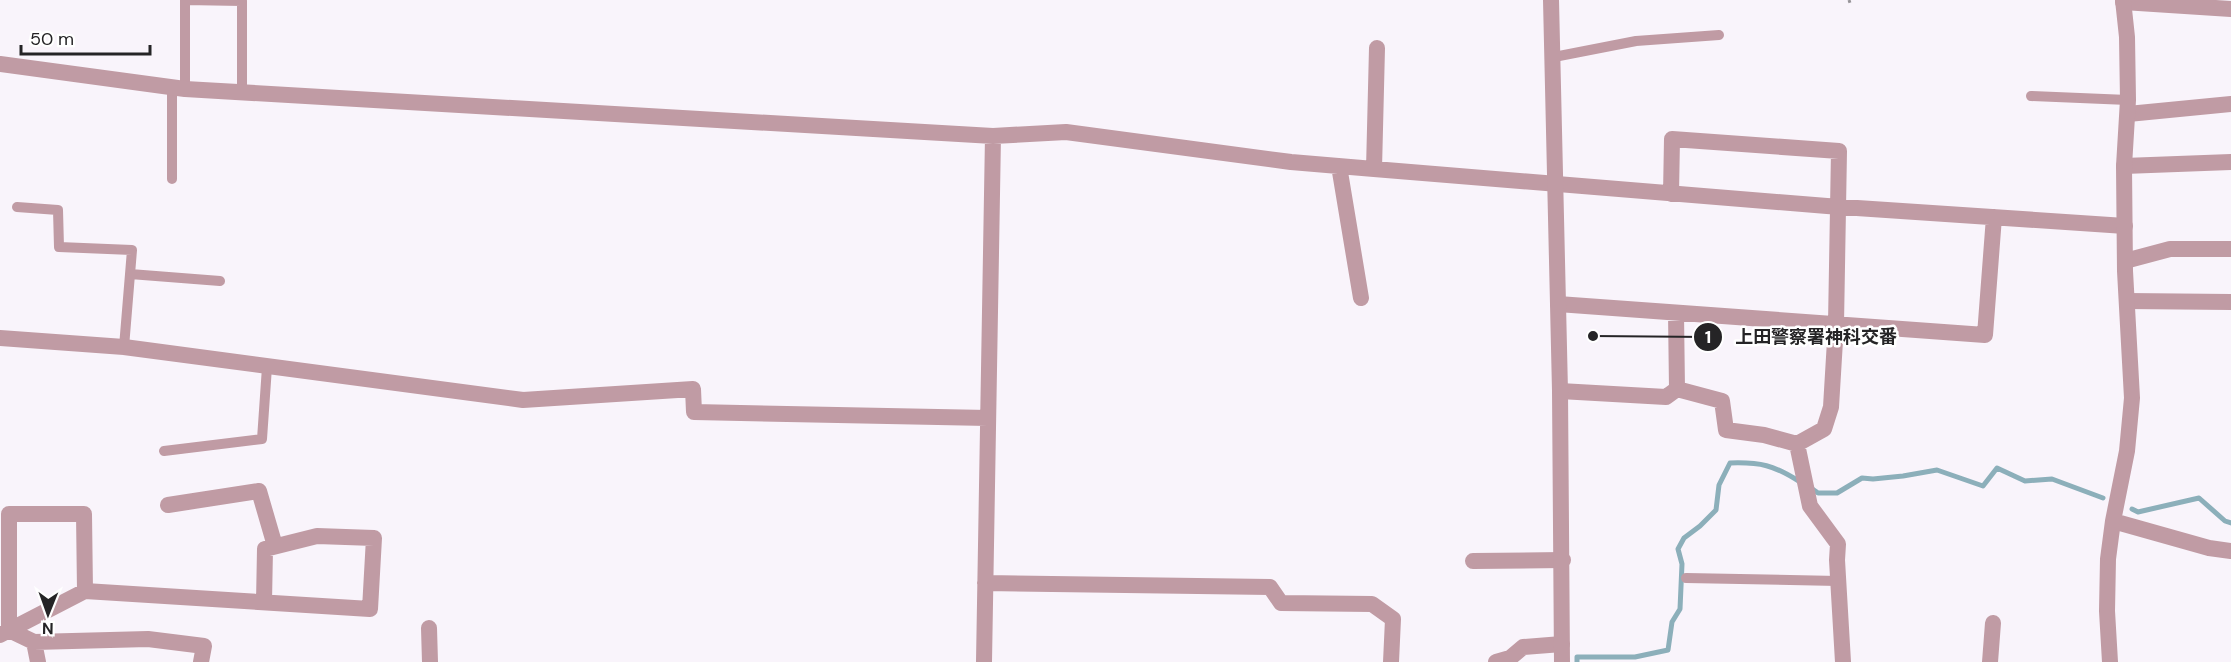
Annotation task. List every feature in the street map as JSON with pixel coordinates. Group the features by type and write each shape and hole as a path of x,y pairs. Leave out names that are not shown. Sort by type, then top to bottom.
{"street":[{"path":"1551,0 1563,560 1562,662"},
{"path":"2110,662 2107,611 2108,559 2113,520 2127,451 2132,399 2125,261 2124,166 2128,107 2127,37 2123,1 2231,8"},
{"path":"1374,169 1377,48"},
{"path":"0,64 178,88 993,136 1066,132 1136,143 1339,166 1839,207 2125,226"},
{"path":"2128,107 2231,104"},
{"path":"984,662 993,136"},
{"path":"1671,194 1672,139 1839,151 1836,324 1831,407 1824,429 1797,444 1764,435 1725,430 1722,401 1677,389"},
{"path":"2124,166 2231,162"},
{"path":"1339,166 1361,298"},
{"path":"1558,304 1985,335 1994,217"},
{"path":"2125,261 2170,249 2231,249"},
{"path":"2127,302 2231,302"},
{"path":"1676,313 1677,389"},
{"path":"0,338 124,347 523,400 693,389 694,412 988,418"},
{"path":"1560,391 1666,397 1677,389"},
{"path":"1797,444 1810,506 1838,544 1843,662"},
{"path":"168,505 259,491 275,546"},
{"path":"5,632 9,514 84,514 85,591"},
{"path":"2113,520 2209,548 2231,551"},
{"path":"5,632 85,591 370,609 374,538 317,536 265,549 264,602"},
{"path":"1473,561 1563,560"},
{"path":"985,583 1270,586 1281,603 1372,604 1393,619 1391,662"},
{"path":"1990,662 1993,623"},
{"path":"429,628 430,662"},
{"path":"5,632 34,642 148,639 204,646 201,662"},
{"path":"34,642 38,662"},
{"path":"1496,662 1510,658 1523,647 1562,644"}],"lane":[{"path":"172,179 185,0 242,1 242,92"},
{"path":"1554,57 1636,41 1719,35"},
{"path":"2031,96 2128,107"},
{"path":"17,207 58,210 59,247 132,250 124,347"},
{"path":"130,274 220,281"},
{"path":"164,450 262,439 267,367"},
{"path":"1686,578 1838,581"}],"waterway":[{"path":"1577,662 1577,657 1635,657 1668,650 1672,622 1680,609 1682,564 1678,549 1684,538 1716,510 1719,485 1730,463 1766,466 1800,482"},
{"path":"1811,488 1818,493 1837,493 1862,478 1903,476 1937,470 1983,486 1997,468 2025,481 2052,479 2103,498"},
{"path":"2132,509 2138,512 2199,498 2225,521 2231,523"}],"place":[{"name":"上田警察署神科交番","path":"1593,336"}]}
